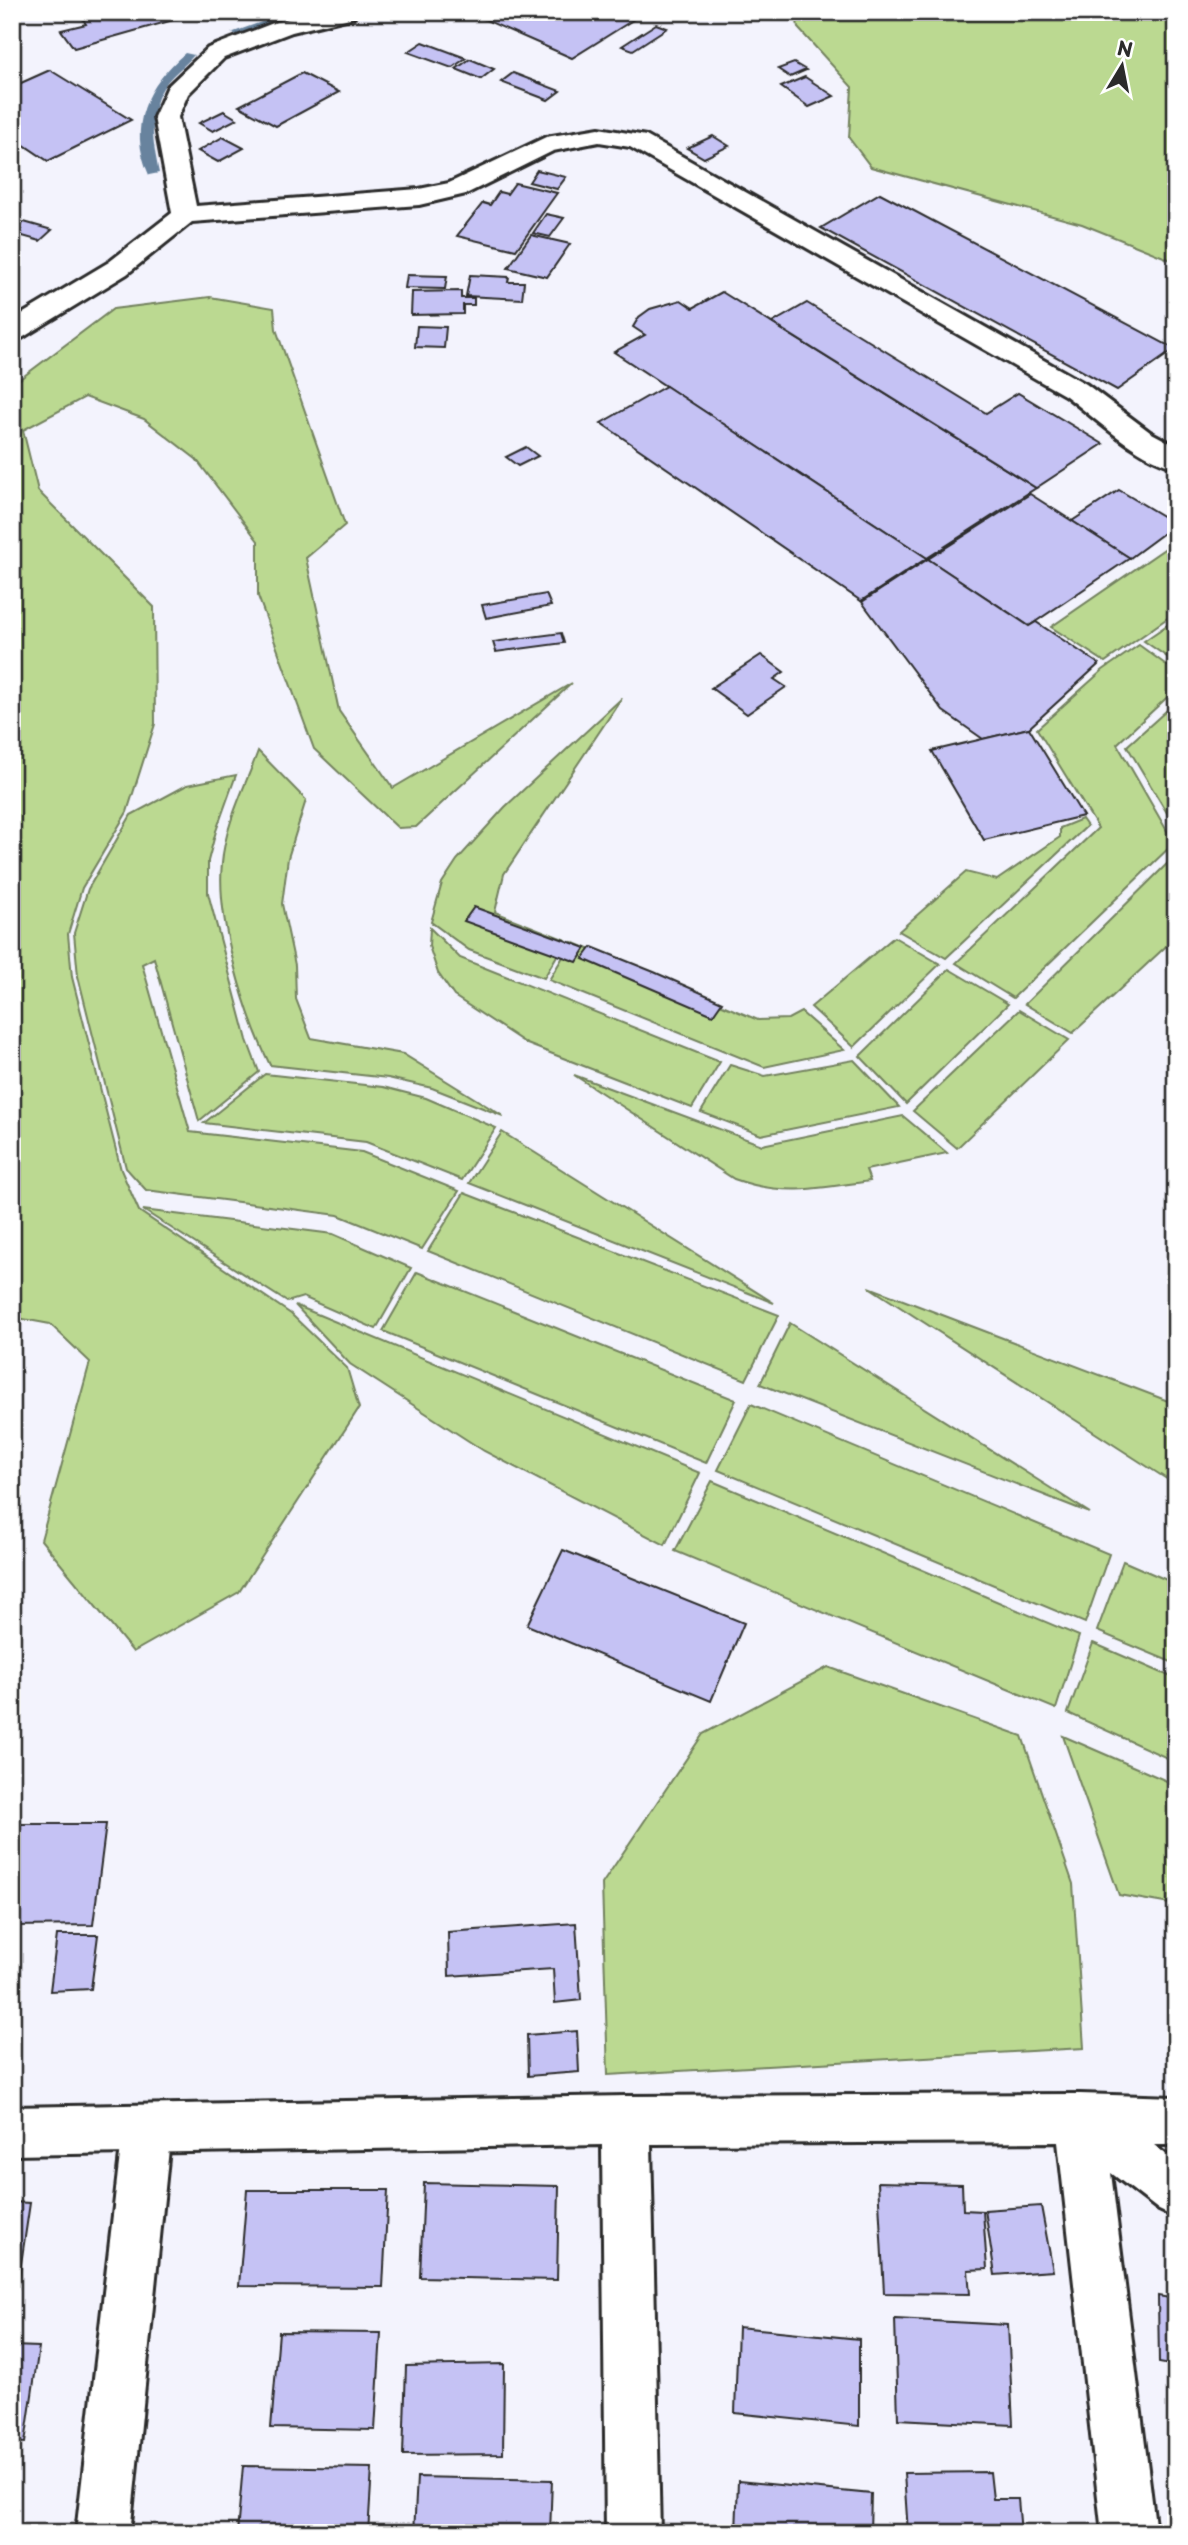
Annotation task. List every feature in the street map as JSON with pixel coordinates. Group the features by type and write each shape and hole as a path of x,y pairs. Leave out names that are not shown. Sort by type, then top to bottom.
{"street":[{"path":"186,215 174,169 166,117 177,91 216,53 284,27 346,12"},
{"path":"12,332 118,268 186,215 419,197 457,188 546,145 599,135 637,141 1076,390 1140,438 1176,459"},
{"path":"1080,2118 1176,2193"},
{"path":"1080,2118 1129,2533"},
{"path":"12,2131 626,2119 1080,2118 1176,2121"},
{"path":"626,2119 633,2533"},
{"path":"103,2533 147,2129"}],"green space":[{"path":"796,12 1176,12 1176,262 1082,224 871,167 849,138 852,87 798,28"},
{"path":"210,297 274,308 276,329 345,525 306,558 339,711 393,788 572,683 416,827 398,828 314,749 258,596 258,541 196,459 144,419 85,397 23,430 38,491 154,607 155,724 127,812 82,888 68,934 72,977 121,1170 139,1211 291,1314 347,1368 359,1408 239,1592 133,1652 41,1540 90,1362 50,1324 12,1317 12,385 113,309"},
{"path":"1176,541 1176,612 1105,662 1051,627"},
{"path":"1176,619 1176,663 1144,641"},
{"path":"1139,645 1176,672 1176,689 1117,744 1174,843 1013,998 956,963 1098,828 1037,729 1103,670"},
{"path":"622,698 504,874 495,912 566,940 544,978 469,950 431,922 442,883 457,860 505,807"},
{"path":"1176,702 1176,828 1127,746"},
{"path":"258,751 306,800 288,858 282,904 295,965 296,999 311,1038 403,1054 503,1116 432,1088 388,1078 270,1065 251,1020 234,966 221,886 227,835"},
{"path":"236,775 208,861 208,893 247,1040 259,1072 199,1121 154,958 142,964 190,1132 362,1152 459,1191 422,1249 338,1215 146,1190 126,1168 78,976 74,933 88,889 131,815 187,785"},
{"path":"1082,819 1087,826 946,958 899,931 966,872 997,880 1060,837 1060,828"},
{"path":"1176,855 1176,937 1073,1033 1025,1004"},
{"path":"430,928 460,958 720,1062 692,1108 527,1044 454,996 438,973 429,946"},
{"path":"894,937 940,964 854,1047 811,1007"},
{"path":"572,942 758,1020 788,1019 801,1012 844,1050 764,1067 549,980"},
{"path":"949,969 1008,1004 906,1104 860,1056"},
{"path":"1019,1010 1069,1040 957,1148 913,1111"},
{"path":"854,1060 899,1107 761,1135 701,1112 730,1065 765,1076"},
{"path":"265,1074 383,1087 426,1098 496,1128 462,1180 366,1142 204,1123"},
{"path":"574,1075 762,1145 903,1116 947,1153 866,1170 870,1181 802,1189 752,1185 734,1179"},
{"path":"502,1132 774,1303 469,1183"},
{"path":"464,1193 779,1315 746,1380 428,1251"},
{"path":"143,1210 333,1234 411,1268 376,1329 303,1297 287,1302"},
{"path":"417,1272 736,1400 706,1463 383,1331"},
{"path":"869,1287 1176,1404 1176,1485"},
{"path":"295,1305 700,1473 665,1545 484,1451 350,1364"},
{"path":"790,1323 1090,1513 760,1384"},
{"path":"751,1404 1109,1554 1085,1623 718,1470"},
{"path":"712,1481 1079,1636 1056,1709 675,1551"},
{"path":"1123,1561 1176,1584 1176,1664 1097,1631"},
{"path":"1093,1643 1176,1679 1176,1762 1068,1713"},
{"path":"828,1667 1022,1736 1073,1884 1084,2048 608,2075 602,1884 703,1734"},
{"path":"1063,1736 1176,1785 1176,1905 1119,1895"}],"building":[{"path":"109,12 180,12 184,17 74,48 61,30 86,24 83,19"},
{"path":"622,12 636,18 572,58 472,14"},
{"path":"656,24 667,28 633,50 622,46"},
{"path":"423,42 466,58 452,68 408,52"},
{"path":"470,59 494,69 481,79 456,69"},
{"path":"794,63 806,70 790,77 778,69"},
{"path":"50,70 131,120 48,161 24,145 12,150 12,87"},
{"path":"302,73 339,92 276,126 239,106"},
{"path":"513,73 560,91 548,100 501,82"},
{"path":"805,77 834,96 809,107 781,87"},
{"path":"224,111 237,119 213,131 199,123"},
{"path":"713,136 729,146 704,158 687,148"},
{"path":"223,137 244,148 218,162 198,151"},
{"path":"537,170 566,177 557,189 529,182"},
{"path":"515,183 557,193 516,250 457,236 483,203 490,205 499,192 507,194"},
{"path":"880,193 1175,349 1117,390 821,228"},
{"path":"546,214 564,218 550,237 533,233"},
{"path":"24,222 52,230 40,241 12,233"},
{"path":"531,235 570,244 547,277 508,268"},
{"path":"407,275 447,276 445,289 405,288"},
{"path":"470,275 509,277 508,282 524,282 522,299 466,296"},
{"path":"461,291 461,298 474,298 474,305 463,305 463,314 411,315 412,292"},
{"path":"722,292 1036,488 927,558 614,352 645,335 633,327 639,317 650,309 681,300 693,308"},
{"path":"807,303 986,413 1018,393 1103,444 1036,488 772,323"},
{"path":"417,326 446,327 444,348 415,347"},
{"path":"666,386 927,558 861,601 601,423"},
{"path":"526,447 538,456 518,466 506,457"},
{"path":"1119,490 1176,524 1130,558 1072,521"},
{"path":"1030,494 1130,558 1029,626 928,559"},
{"path":"928,559 1029,626 1036,622 1099,664 1029,728 983,739 943,711 862,602"},
{"path":"546,594 551,606 486,618 482,605"},
{"path":"561,633 564,643 496,652 493,642"},
{"path":"761,655 784,672 774,679 786,687 747,714 711,688"},
{"path":"1029,728 1083,816 984,840 932,751"},
{"path":"474,907 586,948 577,962 464,921"},
{"path":"592,947 722,1002 713,1015 583,959"},
{"path":"563,1550 744,1623 711,1701 527,1625"},
{"path":"12,1824 106,1824 93,1925 12,1926"},
{"path":"576,1923 581,2000 555,2003 553,1969 449,1976 448,1932"},
{"path":"57,1935 98,1935 91,1989 50,1991"},
{"path":"577,2031 579,2072 528,2076 527,2035"},
{"path":"878,2182 962,2184 963,2210 983,2211 987,2269 968,2270 970,2294 884,2293"},
{"path":"424,2183 559,2186 557,2280 420,2277"},
{"path":"247,2190 388,2190 383,2287 239,2286"},
{"path":"12,2202 30,2203 16,2298 12,2298"},
{"path":"1041,2206 1053,2271 995,2275 985,2210"},
{"path":"1158,2296 1176,2299 1176,2366 1159,2363"},
{"path":"895,2319 1008,2325 1013,2425 898,2419"},
{"path":"738,2327 859,2339 859,2426 735,2413"},
{"path":"279,2332 381,2333 375,2430 271,2428"},
{"path":"12,2346 39,2347 25,2443 12,2442"},
{"path":"504,2364 503,2454 403,2455 406,2366"},
{"path":"243,2466 372,2468 368,2533 237,2533"},
{"path":"990,2472 993,2499 1018,2499 1021,2533 908,2533 904,2473"},
{"path":"417,2477 552,2480 550,2533 414,2533"},
{"path":"738,2481 871,2494 870,2533 736,2533"}],"waterway":[{"path":"236,33 300,12"},
{"path":"153,173 147,137 149,107 162,81 189,55"}]}
